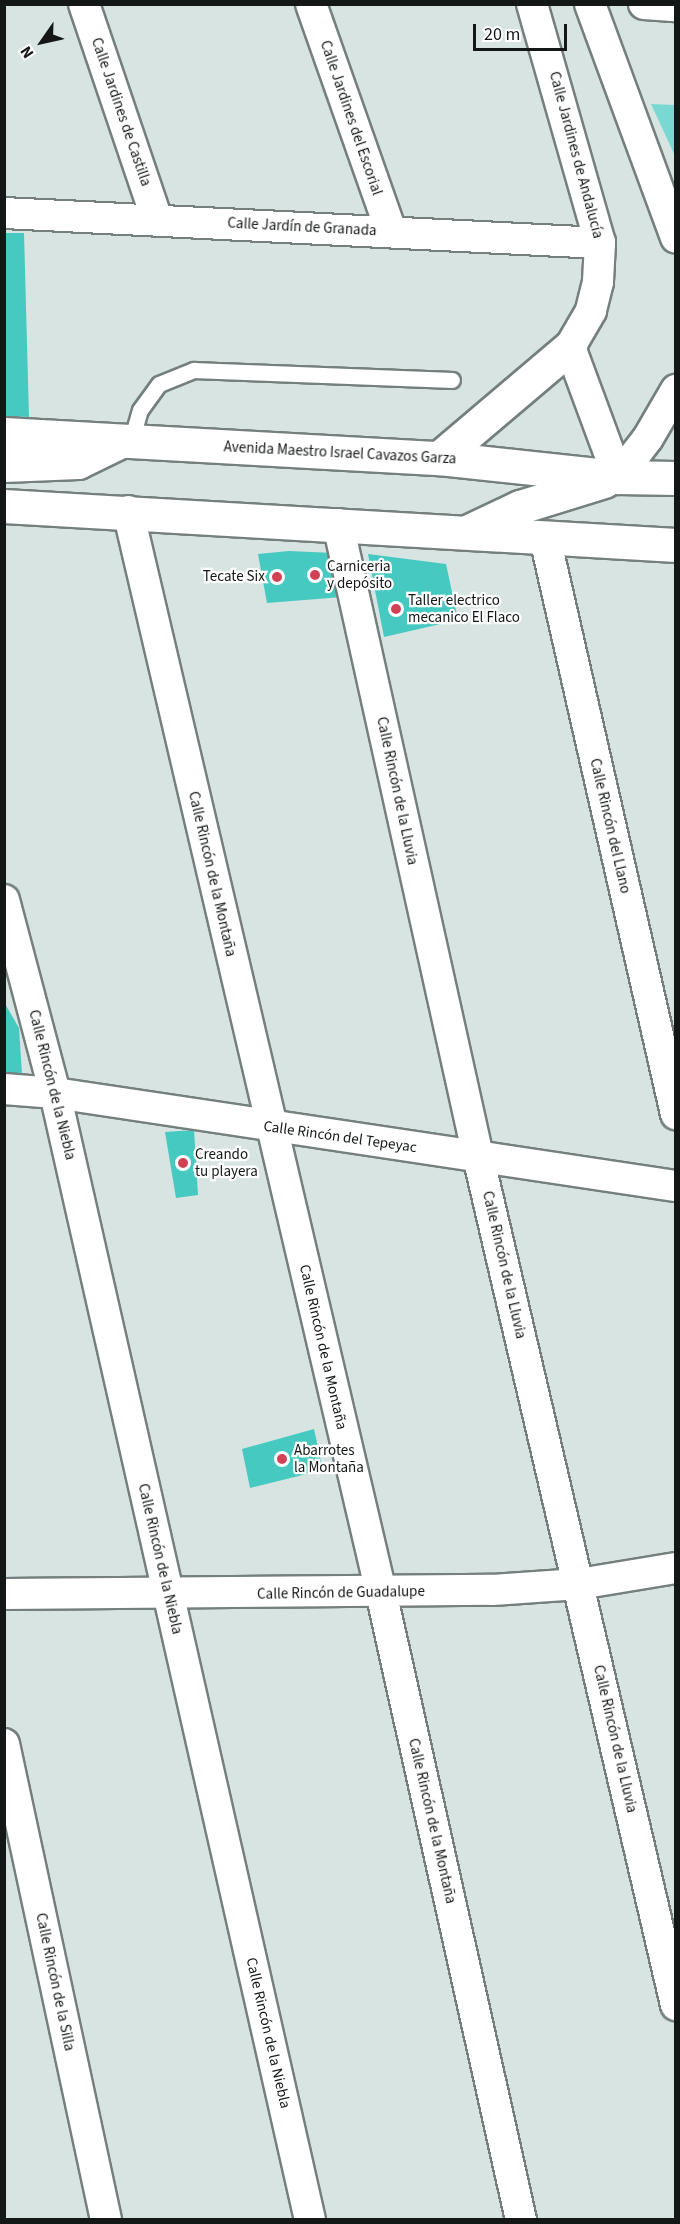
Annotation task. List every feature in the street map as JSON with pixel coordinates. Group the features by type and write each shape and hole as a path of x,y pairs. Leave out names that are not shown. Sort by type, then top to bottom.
{"main road":[{"path":"439,458 570,347"},
{"name":"Avenida Maestro Israel Cavazos Garza","path":"4,434 439,458 618,477 675,478"},
{"path":"4,465 78,462 127,440"},
{"path":"463,534 520,507 618,477 675,501"},
{"path":"4,506 128,511 675,546"}],"street":[{"name":"Calle Jardines de Castilla","path":"84,4 157,220"},
{"name":"Calle Jardines del Escorial","path":"311,4 391,231"},
{"name":"Calle Jardines de Andalucía","path":"532,4 600,243 598,282 591,311 570,347"},
{"path":"590,4 675,235"},
{"path":"644,4 675,6"},
{"name":"Calle Jardín de Granada","path":"4,213 600,243"},
{"path":"570,347 618,477"},
{"path":"618,477 648,438 675,390"},
{"name":"Calle Rincón de la Montaña","path":"128,511 270,1127 381,1592 521,2220"},
{"name":"Calle Rincón de la Lluvia","path":"338,524 478,1156 675,2006"},
{"name":"Calle Rincón del Llano","path":"545,538 675,1114"},
{"name":"Calle Rincón de la Niebla","path":"4,900 55,1093 310,2220"},
{"name":"Calle Rincón del Tepeyac","path":"4,1089 55,1093 675,1186"},
{"name":"Calle Rincón de Guadalupe","path":"4,1594 168,1595 381,1592 579,1584 675,1568"},
{"name":"Calle Rincón de la Silla","path":"4,1744 106,2220"}],"lane":[{"path":"127,440 140,410 159,384 194,370 452,380"}],"shaded area":[{"path":"651,104 675,105 675,156"}],"building":[{"path":"4,233 24,233 29,417 4,416"},
{"path":"289,551 334,553 342,597 267,603 258,554"},
{"path":"368,554 446,564 458,620 384,637"},
{"path":"4,1002 19,1028 22,1074 4,1074"},
{"name":"Creando tu playera","path":"194,1130 198,1195 176,1198 165,1132"},
{"name":"Abarrotes la Montaña","path":"314,1429 323,1470 250,1488 242,1449"}],"place":[{"name":"Carniceria y depósito","path":"315,575"},
{"name":"Tecate Six","path":"277,577"},
{"name":"Taller electrico mecanico El Flaco","path":"396,609"},
{"name":"Creando tu playera","path":"183,1163"},
{"name":"Abarrotes la Montaña","path":"282,1459"}]}
